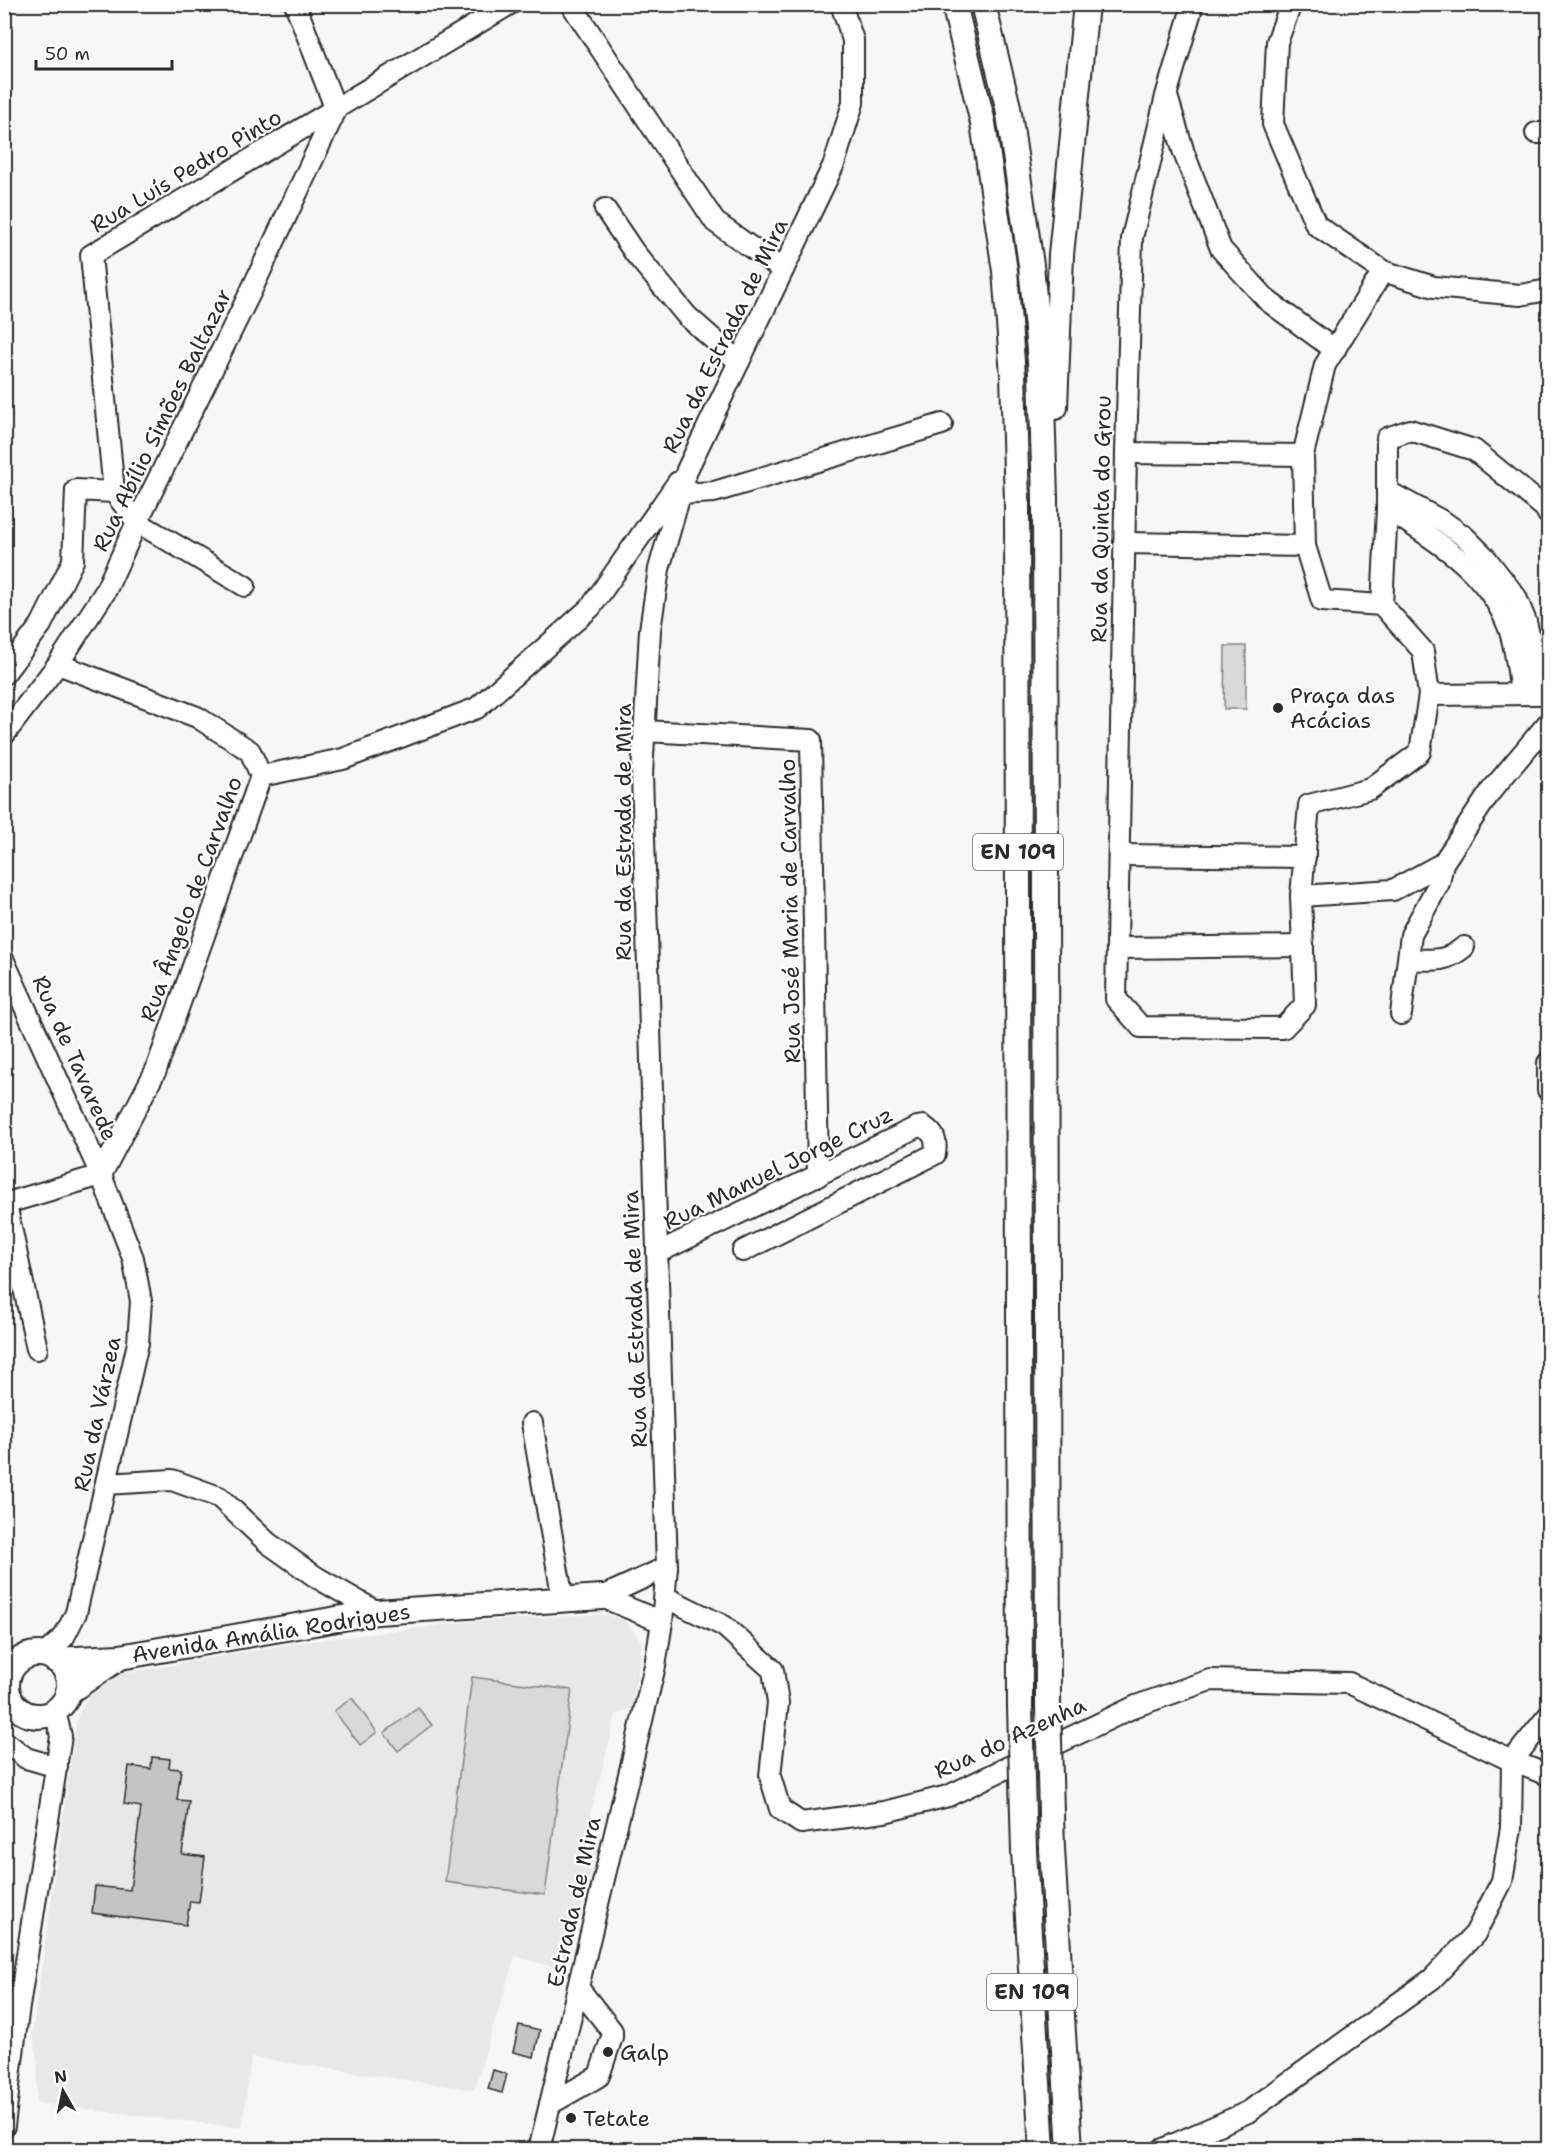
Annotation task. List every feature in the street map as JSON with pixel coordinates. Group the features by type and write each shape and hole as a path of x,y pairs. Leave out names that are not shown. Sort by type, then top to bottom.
{"main road":[{"name":"EN 109","path":"954,4 983,123 1005,271 1013,375 1017,526 1020,1706 1024,1851 1041,2142"},
{"name":"EN 109","path":"983,4 1008,107 1031,265 1041,373 1045,498 1048,1704 1052,1849 1070,2141"},
{"path":"1045,498 1057,386 1061,255 1086,4"},
{"name":"Avenida Amália Rodrigues","path":"31,1659 120,1657 377,1612 602,1597"},
{"name":"Avenida Amália Rodrigues","path":"62,1701 120,1657"},
{"path":"31,1659 66,1674 69,1680 62,1701 44,1716 32,1716 8,1701 7,1679 12,1668 31,1659"}],"street":[{"path":"295,4 336,110"},
{"name":"Rua Luís Pedro Pinto","path":"114,492 91,255 510,4"},
{"path":"571,4 715,222 783,270"},
{"name":"Rua da Estrada de Mira","path":"655,1666 667,1567 642,775 651,620 659,569 687,470 834,164 853,103 853,40 841,4"},
{"name":"Rua da Quinta do Grou","path":"1193,4 1166,96 1132,238 1116,999 1141,1027 1283,1028 1305,1005 1301,896 1310,805 1370,789 1420,752 1429,695"},
{"path":"1291,4 1277,42 1273,124 1316,225 1383,271 1434,287 1520,295 1548,290"},
{"path":"1166,96 1184,153 1221,249 1268,301 1335,350"},
{"name":"Rua Abílio Simões Baltazar","path":"4,735 58,664 105,592 336,110"},
{"path":"605,209 634,252 687,316 739,362"},
{"path":"1382,605 1322,601 1305,546 1303,455 1325,365 1383,271"},
{"path":"680,494 714,492 942,424"},
{"path":"1536,694 1429,695 1423,651 1382,605 1387,500 1387,438 1410,430 1474,450 1545,508 1548,514"},
{"path":"1126,453 1303,455"},
{"name":"Rua Ângelo de Carvalho","path":"102,1175 156,1070 261,776 343,759 477,708 591,607 687,470"},
{"path":"4,674 41,625 73,561 76,490 114,492 137,522 245,586"},
{"path":"1387,500 1455,555 1481,580 1497,603 1509,627 1517,663 1536,694"},
{"path":"1124,543 1305,546"},
{"path":"58,664 197,717 250,751 261,776"},
{"path":"1401,1014 1411,935 1439,883 1443,863 1491,791 1548,723"},
{"name":"Rua José Maria de Carvalho","path":"644,731 811,740 818,1176"},
{"path":"1119,855 1305,857"},
{"path":"1301,896 1393,890 1443,863"},
{"path":"1117,948 1303,946"},
{"path":"1409,959 1443,959 1454,956 1464,947"},
{"name":"Rua de Tavarede","path":"4,962 102,1175"},
{"path":"1548,1063 1548,1090"},
{"name":"Rua Manuel Jorge Cruz","path":"657,1253 917,1127 923,1126 937,1141 935,1154 743,1251"},
{"path":"37,1349 5,1204 102,1175"},
{"name":"Rua da Várzea","path":"31,1659 64,1637 76,1612 138,1343 141,1301 133,1258 102,1175"},
{"path":"532,1423 563,1600"},
{"path":"106,1484 172,1480 219,1497 268,1543 316,1577 377,1612"},
{"name":"Avenida Amália Rodrigues","path":"602,1597 667,1567"},
{"name":"Avenida Amália Rodrigues","path":"602,1597 662,1622"},
{"name":"Rua do Azenha","path":"665,1597 724,1626 773,1670 778,1703 770,1776 780,1809 801,1823 884,1812 948,1796 1136,1706 1210,1680 1349,1683 1512,1761 1548,1775"},
{"name":"Estrada de Mira","path":"539,2150 655,1666"},
{"path":"4,2126 11,2020 57,1767 62,1701"},
{"path":"1161,2150 1248,2112 1432,1979 1475,1934 1502,1881 1511,1828 1512,1761 1548,1716"},
{"path":"4,1741 26,1758 57,1767"},
{"path":"550,2104 599,2076 612,2037 612,2031 579,1989"}],"shaded area":[{"path":"1225,646 1246,646 1246,709 1224,709"},
{"path":"605,1614 624,1620 642,1644 632,1708 616,1715 588,1824 599,1842 564,1970 515,1956 474,2090 251,2057 242,2128 36,2103 38,2063 32,2035 77,1718 90,1692 115,1675 296,1643 468,1622"},
{"path":"472,1677 572,1690 545,1895 445,1882"},
{"path":"352,1698 377,1732 360,1745 334,1711"},
{"path":"418,1708 432,1725 398,1751 384,1733"}],"building":[{"path":"152,1757 170,1759 169,1768 181,1769 177,1800 189,1801 182,1854 205,1857 199,1902 190,1901 186,1925 92,1913 95,1886 130,1890 141,1807 124,1804 129,1766 151,1769"},
{"path":"519,2025 540,2030 534,2057 513,2052"},
{"path":"493,2070 507,2074 502,2093 488,2089"}],"place":[{"name":"Praça das Acácias","path":"1278,708"},
{"name":"Galp","path":"608,2052"},
{"name":"Tetate","path":"571,2118"}]}
